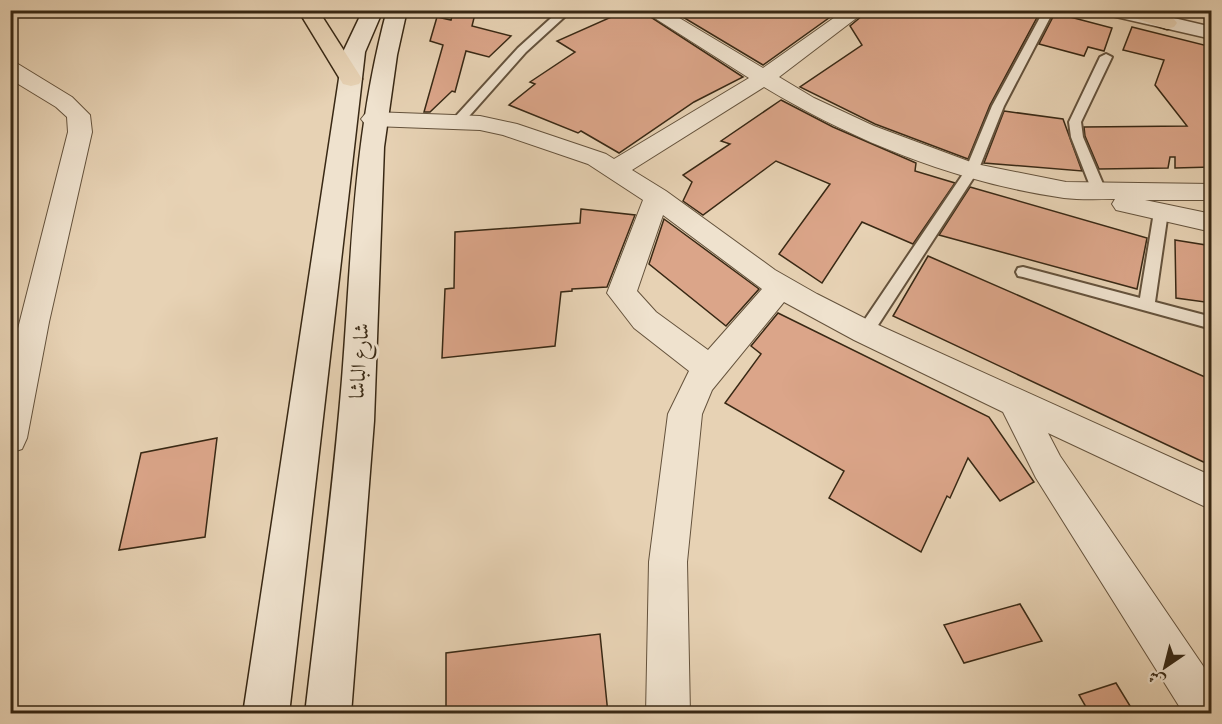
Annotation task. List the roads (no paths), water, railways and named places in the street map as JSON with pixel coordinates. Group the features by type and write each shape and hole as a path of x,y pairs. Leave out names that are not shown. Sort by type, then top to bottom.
{"main road":[{"path":"308,10 351,79"},
{"path":"266,714 362,131 351,79 354,52 374,10"},
{"name":"شارع الباشا","path":"328,714 358,381 362,131 397,10"},
{"path":"1110,10 1212,33"},
{"path":"1130,10 1167,23"},
{"path":"1201,10 1212,13"}],"street":[{"path":"651,10 806,102 866,131 971,171 1066,190 1212,224"},
{"path":"615,169 764,78 858,10"},
{"path":"10,69 64,102 78,115 80,132 34,322 10,438"},
{"path":"362,131 459,120 509,129 573,150 615,169 781,286 865,332 1212,494"},
{"path":"1066,190 1212,192"},
{"path":"657,197 622,293 645,320 709,368"},
{"path":"668,714 668,562 682,431 690,398 709,368 781,286"},
{"path":"1014,401 1048,467 1209,714"}],"lane":[{"path":"459,120 522,50 567,10"},
{"path":"865,332 971,171 998,106 1048,10"},
{"path":"1099,190 1077,137 1075,122 1106,57"},
{"path":"1147,305 1161,212"},
{"path":"1023,272 1212,323"}]}
